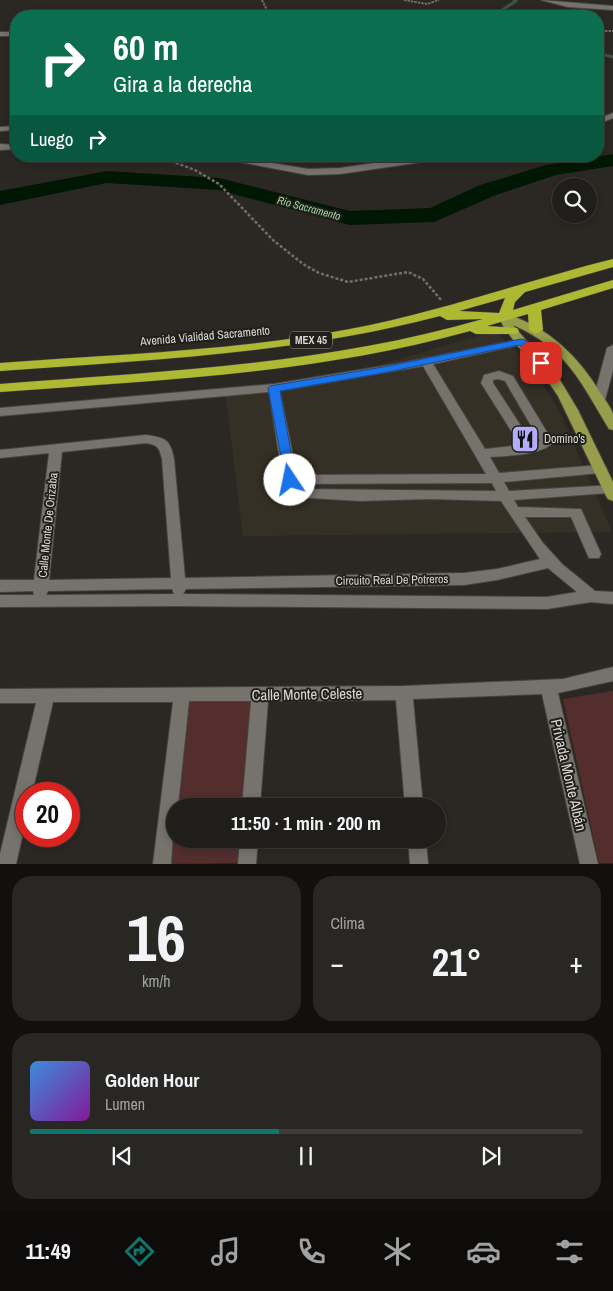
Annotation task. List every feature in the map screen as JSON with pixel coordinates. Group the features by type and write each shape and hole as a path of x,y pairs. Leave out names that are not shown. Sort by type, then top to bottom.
{"highway":[{"name":"Avenida Vialidad Sacramento","path":"0,367 248,348 325,338 406,321 613,263"},
{"name":"MEX 45","path":"0,388 302,362 372,351 504,317 613,284"},
{"path":"406,321 460,315 504,317 509,301 523,287"},
{"path":"536,307 534,318 536,330"},
{"path":"457,330 512,331"}],"main road":[{"path":"504,317 536,330 568,356 599,400 613,426"},
{"path":"504,317 512,331 541,363 562,393 611,492"}],"street":[{"path":"544,0 568,5 613,8"},
{"path":"243,162 289,171 323,172 398,162"},
{"path":"0,412 274,388 426,362 521,342"},
{"path":"599,400 613,348"},
{"path":"426,362 482,454 504,496 551,562 574,579 591,596"},
{"path":"482,454 528,448 546,444 546,439 509,379 499,375 488,378 487,383 528,448"},
{"path":"274,388 290,480 296,492 304,495 429,494 504,496 611,492"},
{"path":"0,454 146,439 163,443 168,459 179,583 178,600"},
{"name":"Calle Monte De Orizaba","path":"39,601 56,449"},
{"path":"290,480 494,478 600,469"},
{"path":"424,478 429,494"},
{"path":"516,512 576,512 594,554"},
{"name":"Circuito Real De Potreros","path":"0,586 481,578 551,562"},
{"name":"Circuito Real De Potreros","path":"0,601 178,600 546,603 591,596 613,598"},
{"name":"Calle Monte Celeste","path":"0,696 404,693 549,687 578,684 613,674"},
{"name":"Privada Monte Albán","path":"549,687 589,864"},
{"path":"404,693 413,798"},
{"path":"252,798 260,694"},
{"path":"162,864 182,695"},
{"path":"7,864 46,696"},
{"path":"247,864 248,848"},
{"path":"418,848 419,864"}],"path":[{"path":"404,0 427,4 439,0"},
{"path":"172,162 208,176 219,184 279,245 293,257 321,274 354,283 373,281 395,272 410,272 422,279 450,308"}],"shaded area":[{"path":"494,331 529,363 559,410 612,532 243,536 225,391 380,365"},
{"path":"613,691 613,863 599,863 563,699"},
{"path":"255,698 246,798 171,798 181,700"},
{"path":"166,845 166,848 241,848 240,863 164,864"}],"waterway":[{"path":"502,10 516,1 514,0"},
{"path":"604,55 613,57"},
{"name":"Rio Sacramento","path":"604,161 613,160"},
{"name":"Rio Sacramento","path":"0,198 107,177 219,184 350,218 434,215 488,190 553,169 600,162"}],"place":[{"name":"Domino's","path":"525,439"}],"route":[{"path":"290,480 274,388 383,370 521,342 541,363"}]}
